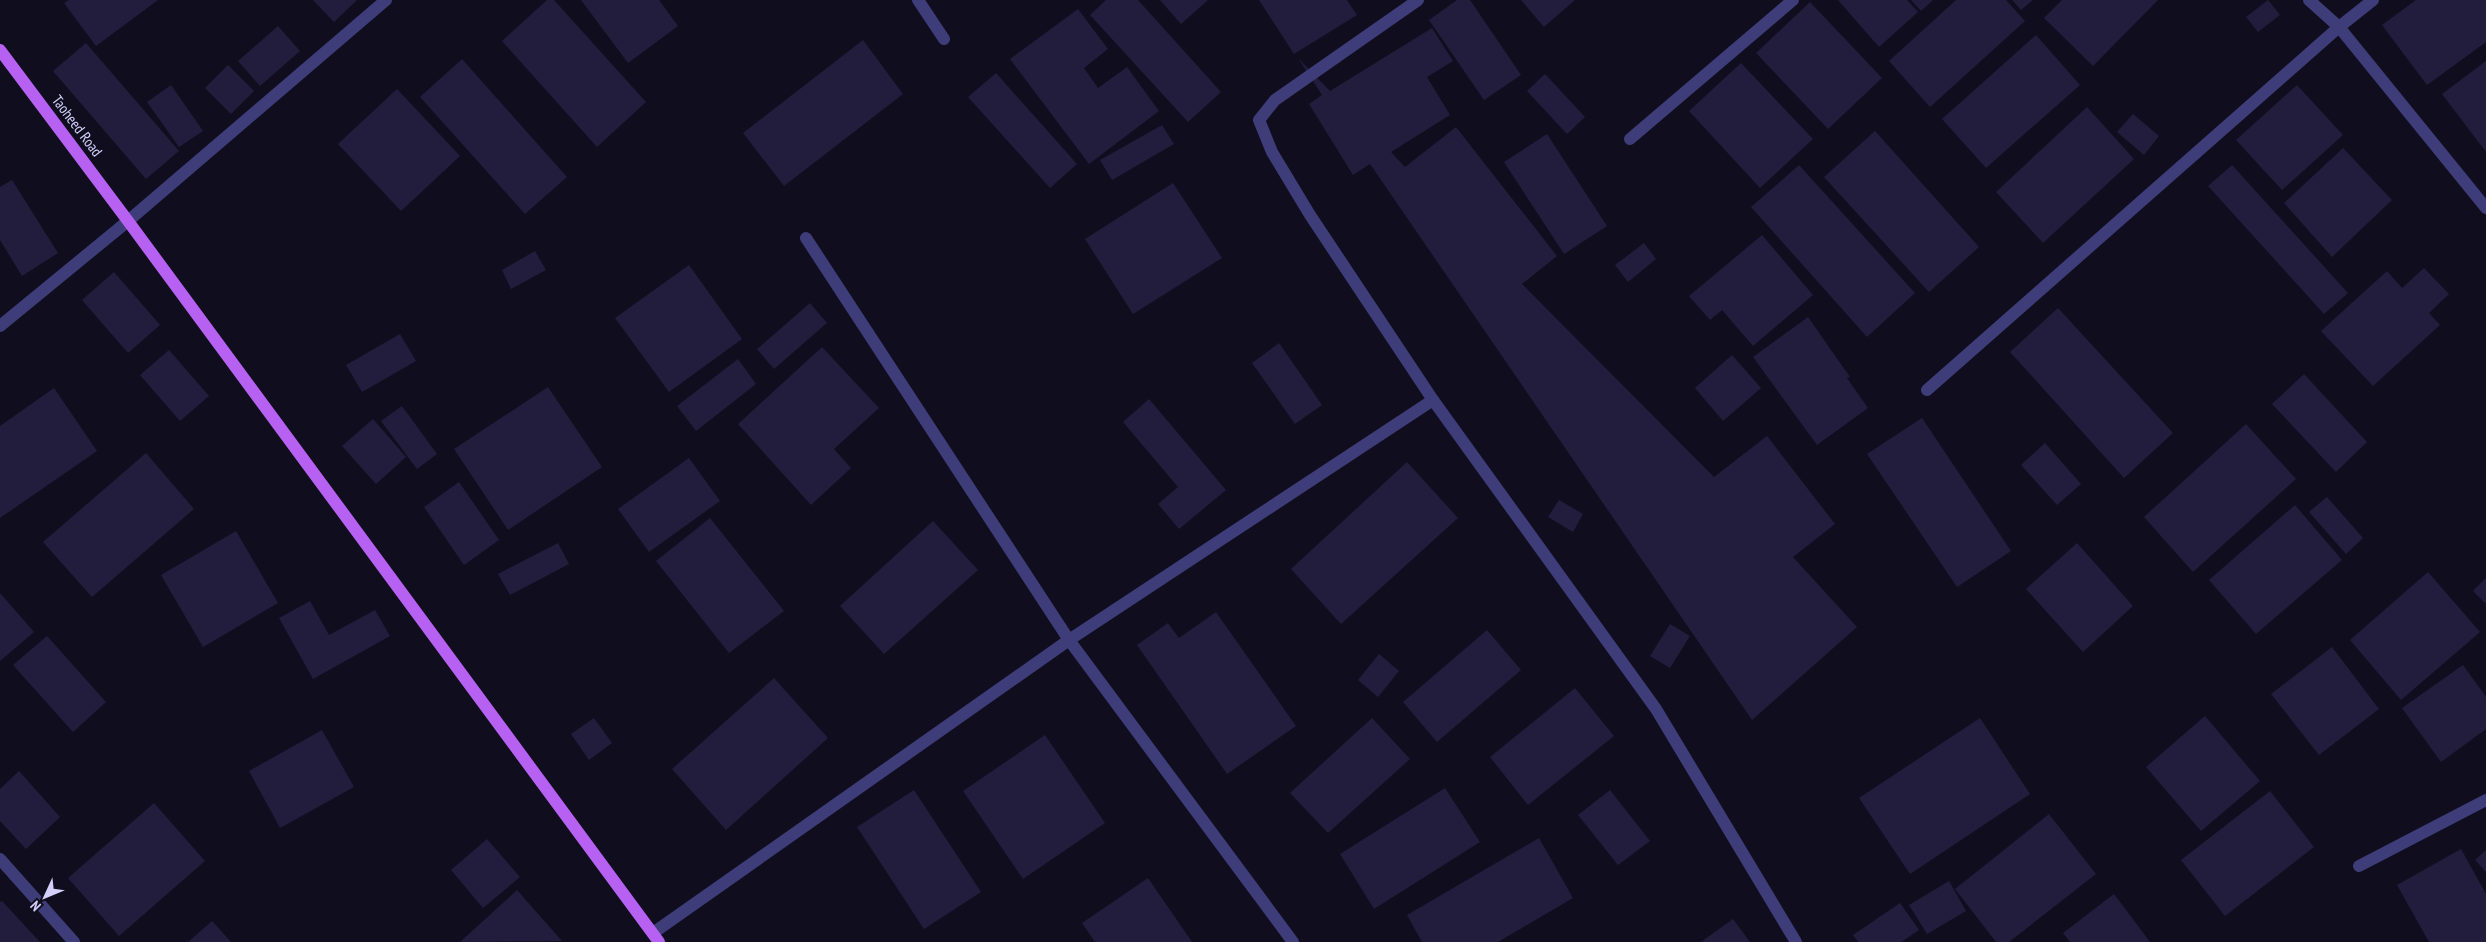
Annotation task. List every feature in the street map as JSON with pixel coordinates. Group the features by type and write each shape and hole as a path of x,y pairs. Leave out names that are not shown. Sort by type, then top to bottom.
{"main road":[{"name":"Taoheed Road","path":"0,50 656,938"}],"street":[{"path":"0,326 128,221 386,0"},
{"path":"918,0 944,39"},
{"path":"1418,0 1275,100 1259,120 1272,152 1310,215 1433,400 1656,709 1796,942"},
{"path":"1630,139 1793,0"},
{"path":"2309,0 2339,27 2486,208"},
{"path":"1927,390 2339,27 2373,0"},
{"path":"806,238 1068,640 1293,942"},
{"path":"656,938 1068,640 1433,400"},
{"path":"2359,866 2486,800"},
{"path":"0,859 74,942"}],"building":[{"path":"69,0 158,0 96,46 64,3"},
{"path":"313,0 357,0 334,22"},
{"path":"547,0 554,0 646,102 597,147 502,41"},
{"path":"581,0 659,0 678,26 628,63"},
{"path":"1106,0 1138,0 1221,92 1188,122 1090,15"},
{"path":"1160,0 1208,0 1181,24"},
{"path":"1259,0 1347,0 1357,15 1294,54"},
{"path":"1457,0 1470,0 1521,75 1484,100 1429,20"},
{"path":"1521,0 1575,0 1544,27"},
{"path":"1838,0 1907,0 1918,12 1879,47"},
{"path":"1911,0 1933,0 1921,11"},
{"path":"1956,0 2006,0 2025,21 1930,107 1889,61"},
{"path":"2012,0 2033,0 2021,10"},
{"path":"2062,0 2158,0 2093,66 2044,18"},
{"path":"2268,0 2280,15 2258,32 2246,17"},
{"path":"2416,0 2486,0 2486,42 2427,85 2382,25"},
{"path":"1810,2 1882,78 1828,129 1756,53"},
{"path":"1078,9 1108,49 1084,68 1098,88 1127,67 1159,111 1089,164 1010,59"},
{"path":"278,26 300,51 260,86 238,61"},
{"path":"1432,28 1453,61 1427,77 1450,115 1391,152 1405,167 1456,127 1557,256 1522,284 1714,477 1767,436 1835,524 1793,557 1857,627 1752,720 1370,164 1353,175 1309,104 1322,95 1298,58 1330,91"},
{"path":"2036,35 2080,85 1986,168 1942,119"},
{"path":"863,40 903,94 784,186 743,133"},
{"path":"86,43 179,151 146,179 53,71"},
{"path":"462,59 567,177 525,214 420,97"},
{"path":"2486,61 2486,152 2442,94"},
{"path":"1741,63 1813,139 1760,188 1689,111"},
{"path":"228,65 254,91 231,114 205,88"},
{"path":"996,73 1077,164 1050,188 968,97"},
{"path":"1545,74 1585,117 1567,134 1527,91"},
{"path":"171,85 203,131 179,147 147,102"},
{"path":"2297,85 2343,135 2282,190 2236,140"},
{"path":"397,89 460,156 401,211 338,144"},
{"path":"2087,107 2134,159 2043,243 1996,192"},
{"path":"2133,114 2159,136 2144,155 2117,132"},
{"path":"1162,125 1174,144 1112,180 1100,160"},
{"path":"1875,131 1979,247 1929,292 1824,177"},
{"path":"1547,134 1607,226 1564,254 1504,162"},
{"path":"2343,148 2392,200 2332,257 2284,203"},
{"path":"1799,165 1915,293 1867,337 1751,207"},
{"path":"2232,165 2348,293 2324,314 2208,186"},
{"path":"12,180 58,253 22,276 0,240 0,187"},
{"path":"1173,183 1222,258 1133,314 1085,239"},
{"path":"1762,235 1813,295 1753,346 1722,310 1710,320 1689,296"},
{"path":"1644,243 1656,259 1628,282 1615,265"},
{"path":"535,251 546,270 511,289 502,270"},
{"path":"689,265 742,339 669,392 615,318"},
{"path":"2424,268 2449,294 2429,313 2440,325 2373,386 2321,331 2387,271 2402,288"},
{"path":"114,272 160,325 128,353 82,300"},
{"path":"810,303 827,323 774,369 757,349"},
{"path":"2058,308 2173,433 2124,478 2010,352"},
{"path":"1808,317 1850,377 1847,378 1868,408 1817,445 1753,357"},
{"path":"400,334 416,361 362,392 346,365"},
{"path":"1279,343 1322,405 1295,424 1252,363"},
{"path":"822,347 879,408 834,449 851,468 811,505 738,424"},
{"path":"169,350 209,396 180,421 140,375"},
{"path":"1732,355 1761,388 1723,421 1695,388"},
{"path":"738,359 756,384 696,431 677,406"},
{"path":"2304,374 2367,442 2336,472 2272,404"},
{"path":"548,387 602,467 508,530 454,449"},
{"path":"54,388 97,451 0,518 0,426"},
{"path":"1149,399 1226,490 1179,529 1158,504 1178,487 1123,422"},
{"path":"402,406 437,454 417,469 381,421"},
{"path":"1922,418 2011,551 1957,587 1867,454"},
{"path":"373,419 406,457 376,484 342,446"},
{"path":"2246,424 2296,479 2193,572 2144,517"},
{"path":"2045,443 2081,484 2057,505 2021,465"},
{"path":"146,453 194,509 92,597 43,542"},
{"path":"689,458 720,501 649,552 618,509"},
{"path":"1407,462 1458,518 1341,624 1291,569"},
{"path":"459,482 499,540 464,565 424,507"},
{"path":"2327,497 2363,538 2346,554 2309,512"},
{"path":"1559,500 1583,514 1573,532 1548,517"},
{"path":"2295,505 2342,560 2256,634 2209,580"},
{"path":"710,518 784,611 729,653 656,561"},
{"path":"933,521 978,570 884,654 840,606"},
{"path":"236,531 278,603 203,647 161,575"},
{"path":"558,543 569,564 510,595 498,574"},
{"path":"2077,543 2133,606 2083,652 2026,589"},
{"path":"2428,572 2480,632 2401,700 2350,640"},
{"path":"2486,578 2486,604 2473,591"},
{"path":"0,593 34,632 0,661"},
{"path":"310,601 329,635 375,610 390,636 313,679 279,618"},
{"path":"1216,612 1296,726 1227,774 1137,645 1168,623 1179,638"},
{"path":"1670,624 1690,636 1670,668 1650,656"},
{"path":"1487,630 1521,670 1437,742 1403,702"},
{"path":"47,636 106,702 73,732 13,665"},
{"path":"2332,647 2379,709 2319,755 2271,694"},
{"path":"1379,654 1399,671 1378,697 1358,680"},
{"path":"2463,665 2486,697 2486,729 2441,762 2402,708"},
{"path":"774,678 828,738 726,830 672,769"},
{"path":"1575,688 1614,736 1528,805 1490,757"},
{"path":"2205,716 2260,781 2201,831 2146,767"},
{"path":"594,718 612,743 589,760 571,734"},
{"path":"1372,718 1410,759 1328,833 1290,793"},
{"path":"1980,718 2030,794 1910,874 1859,798"},
{"path":"322,730 354,787 280,828 249,771"},
{"path":"1045,735 1105,823 1023,879 963,791"},
{"path":"19,771 60,817 26,849 0,821 0,789"},
{"path":"1445,788 1480,842 1374,909 1340,854"},
{"path":"914,790 981,892 924,929 857,827"},
{"path":"1610,790 1650,841 1618,865 1578,815"},
{"path":"2270,791 2314,847 2225,916 2181,860"},
{"path":"154,803 205,861 119,936 68,878"},
{"path":"2049,814 2096,874 2009,942 1996,942 1955,889"},
{"path":"1539,838 1573,898 1498,942 1422,942 1407,915"},
{"path":"487,839 520,877 483,908 451,870"},
{"path":"2461,849 2486,894 2486,942 2429,942 2397,885"},
{"path":"2486,850 2486,872 2475,860"},
{"path":"1148,878 1192,942 1095,942 1082,923"},
{"path":"1949,881 1966,911 1927,934 1909,905"},
{"path":"517,890 562,941 460,942"},
{"path":"2114,894 2150,942 2070,942 2063,933"},
{"path":"2,901 40,942 0,942 0,902"},
{"path":"1900,903 1919,930 1901,942 1858,942 1853,935"},
{"path":"1733,919 1750,942 1701,942"},
{"path":"212,921 231,942 188,942"}]}
